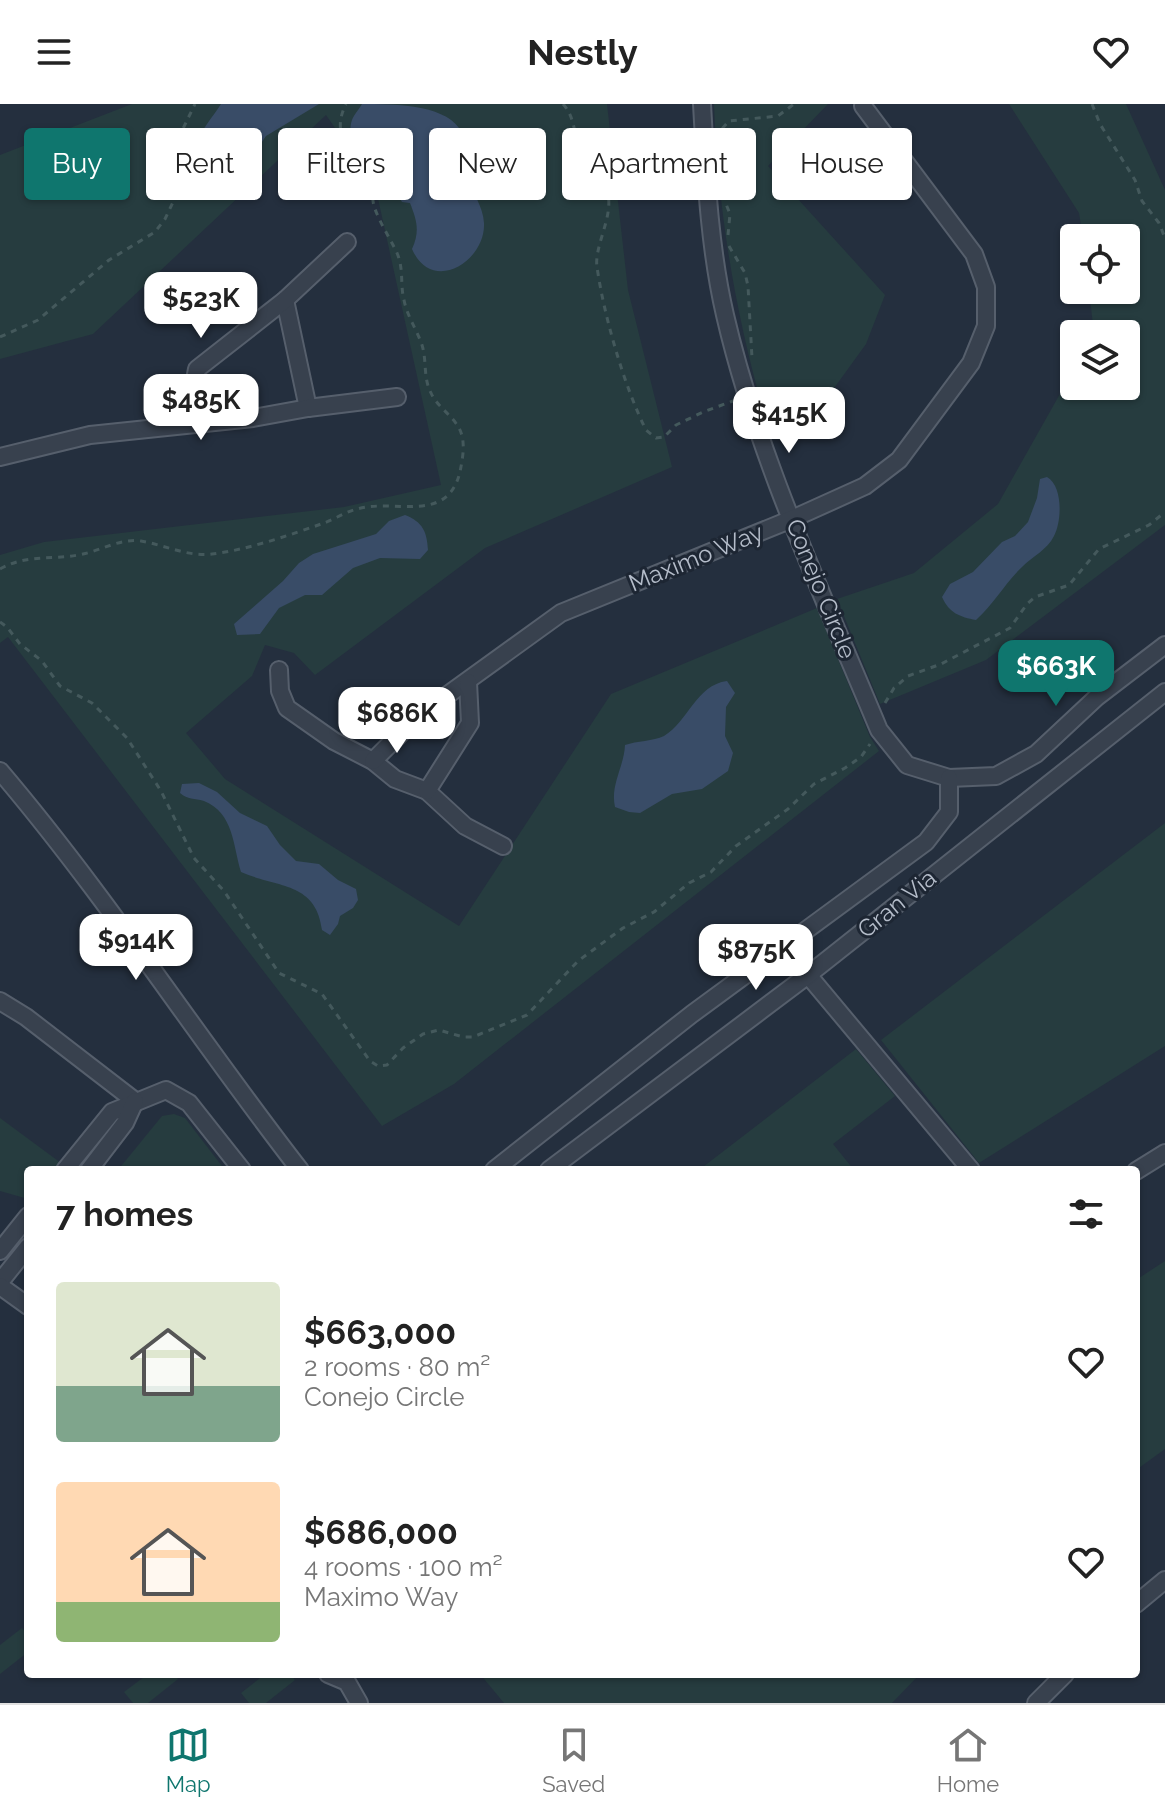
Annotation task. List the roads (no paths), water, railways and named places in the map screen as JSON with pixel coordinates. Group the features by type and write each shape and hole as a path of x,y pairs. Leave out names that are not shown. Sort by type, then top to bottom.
{"street":[{"name":"Conejo Circle","path":"702,104 708,204 724,313 747,397 792,519 877,726 907,765 949,778 996,776 1036,754 1097,697 1165,645"},
{"name":"Maximo Way","path":"373,761 417,717 561,613 865,486 899,460 971,363 986,326 986,287 974,254 863,106"},
{"path":"187,423 197,369 285,300 347,242"},
{"path":"285,300 308,408"},
{"path":"0,457 90,435 253,418 397,397"},
{"path":"279,670 280,691 287,708 334,741 373,761 395,779 427,791 465,826 503,846"},
{"path":"427,791 470,723 468,682"},
{"name":"Gran Via","path":"554,1166 808,975 1165,692"},
{"path":"0,771 49,829 297,1166"},
{"path":"499,1166 692,1014 926,842 949,812 949,778"},
{"path":"808,975 968,1166"},
{"path":"0,1001 26,1017 135,1101"},
{"path":"68,1166 112,1112 166,1090 189,1103 239,1166"},
{"path":"92,1166 125,1123 135,1101"},
{"path":"1140,1169 1165,1153"},
{"path":"0,1251 24,1221"},
{"path":"24,1252 0,1284 24,1303"},
{"path":"1140,1601 1165,1580"},
{"path":"338,1678 347,1682 359,1703"},
{"path":"1036,1703 1061,1678"}],"water":[{"path":"221,104 319,104 278,128 262,142 262,128 205,128"},
{"path":"362,104 401,105 441,114 459,128 429,128 429,200 478,200 484,223 482,237 467,260 456,268 432,270 421,263 412,249 417,226 410,203 401,200 413,200 413,128 350,128"},
{"path":"1047,477 1056,488 1060,504 1059,522 1051,541 1016,573 976,620 956,613 942,597 950,584 973,572 1002,542 1015,536 1028,522 1040,479"},
{"path":"405,515 420,524 427,538 428,550 420,559 380,558 353,568 322,595 305,595 279,608 260,634 237,635 234,624 299,563 313,554 376,534 389,521"},
{"path":"727,681 735,693 726,707 725,736 733,753 728,771 702,789 672,794 640,813 615,807 614,791 625,745 664,736 707,689"},
{"path":"199,783 217,792 240,813 267,826 296,861 319,864 338,880 356,889 358,900 353,908 340,916 330,935 322,930 318,914 303,894 241,872 231,831 221,814 214,806 180,793 182,784"}]}
